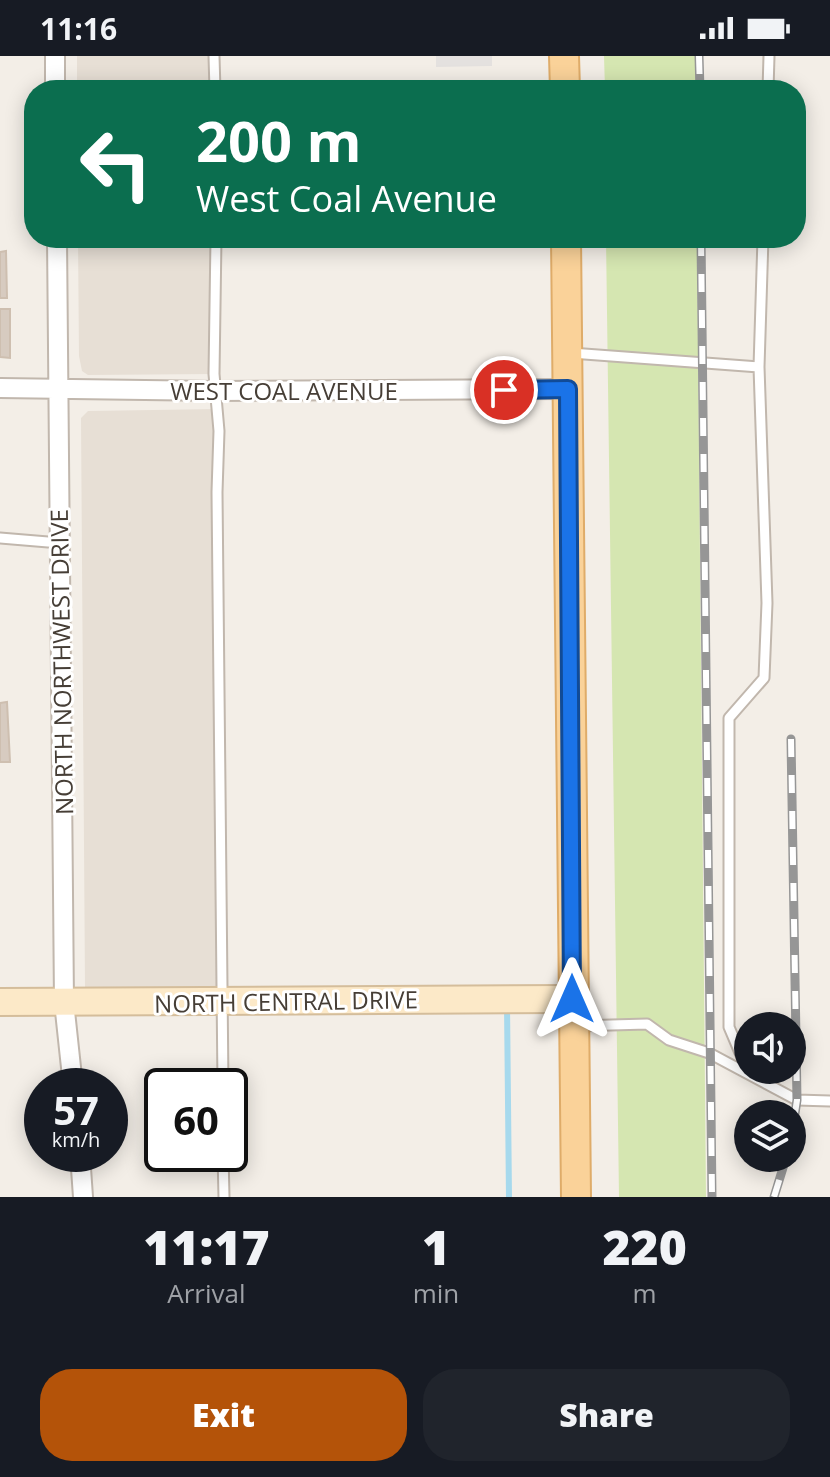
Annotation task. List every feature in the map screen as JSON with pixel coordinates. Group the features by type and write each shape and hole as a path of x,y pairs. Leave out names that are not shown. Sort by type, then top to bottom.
{"main road":[{"path":"564,56 565,80"},
{"path":"566,248 576,1197"}],"street":[{"path":"55,56 55,80"},
{"name":"NORTH NORTHWEST DRIVE","path":"57,248 64,1002 71,1068"},
{"name":"WEST COAL AVENUE","path":"0,388 217,391 568,389"},
{"name":"NORTH CENTRAL DRIVE","path":"0,1002 572,1013"},
{"path":"81,1172 83,1197"}],"lane":[{"path":"214,56 215,80"},
{"path":"768,80 769,56"},
{"path":"216,248 219,979 223,1068"},
{"path":"734,1039 729,1027 729,718 764,678 767,587 759,367 763,248"},
{"path":"568,353 759,367"},
{"path":"0,538 60,543"},
{"path":"572,1013 647,1024 669,1040 709,1053 734,1066"},
{"path":"767,1084 797,1100 830,1101"},
{"path":"223,1172 224,1197"}],"shaded area":[{"path":"77,56 214,56 215,80 77,80"},
{"path":"436,56 492,56 492,66 436,67"},
{"path":"78,248 216,248 214,374 88,375 82,371 79,356"},
{"path":"218,409 220,992 85,987 81,418 88,411"}],"green space":[{"path":"604,56 696,56 696,80 605,80"},
{"path":"606,248 697,248 706,1197 619,1197"}],"building":[{"path":"6,251 7,298 0,298 0,252"},
{"path":"0,309 10,309 10,358 0,357"},
{"path":"7,702 10,762 0,762 0,703"}],"waterway":[{"path":"507,1005 509,1197"}],"railway":[{"path":"699,56 700,80"},
{"path":"701,248 712,1197"},
{"path":"791,739 797,1100"},
{"path":"774,1197 782,1172"}],"route":[{"path":"504,390 568,389 572,999"}]}
